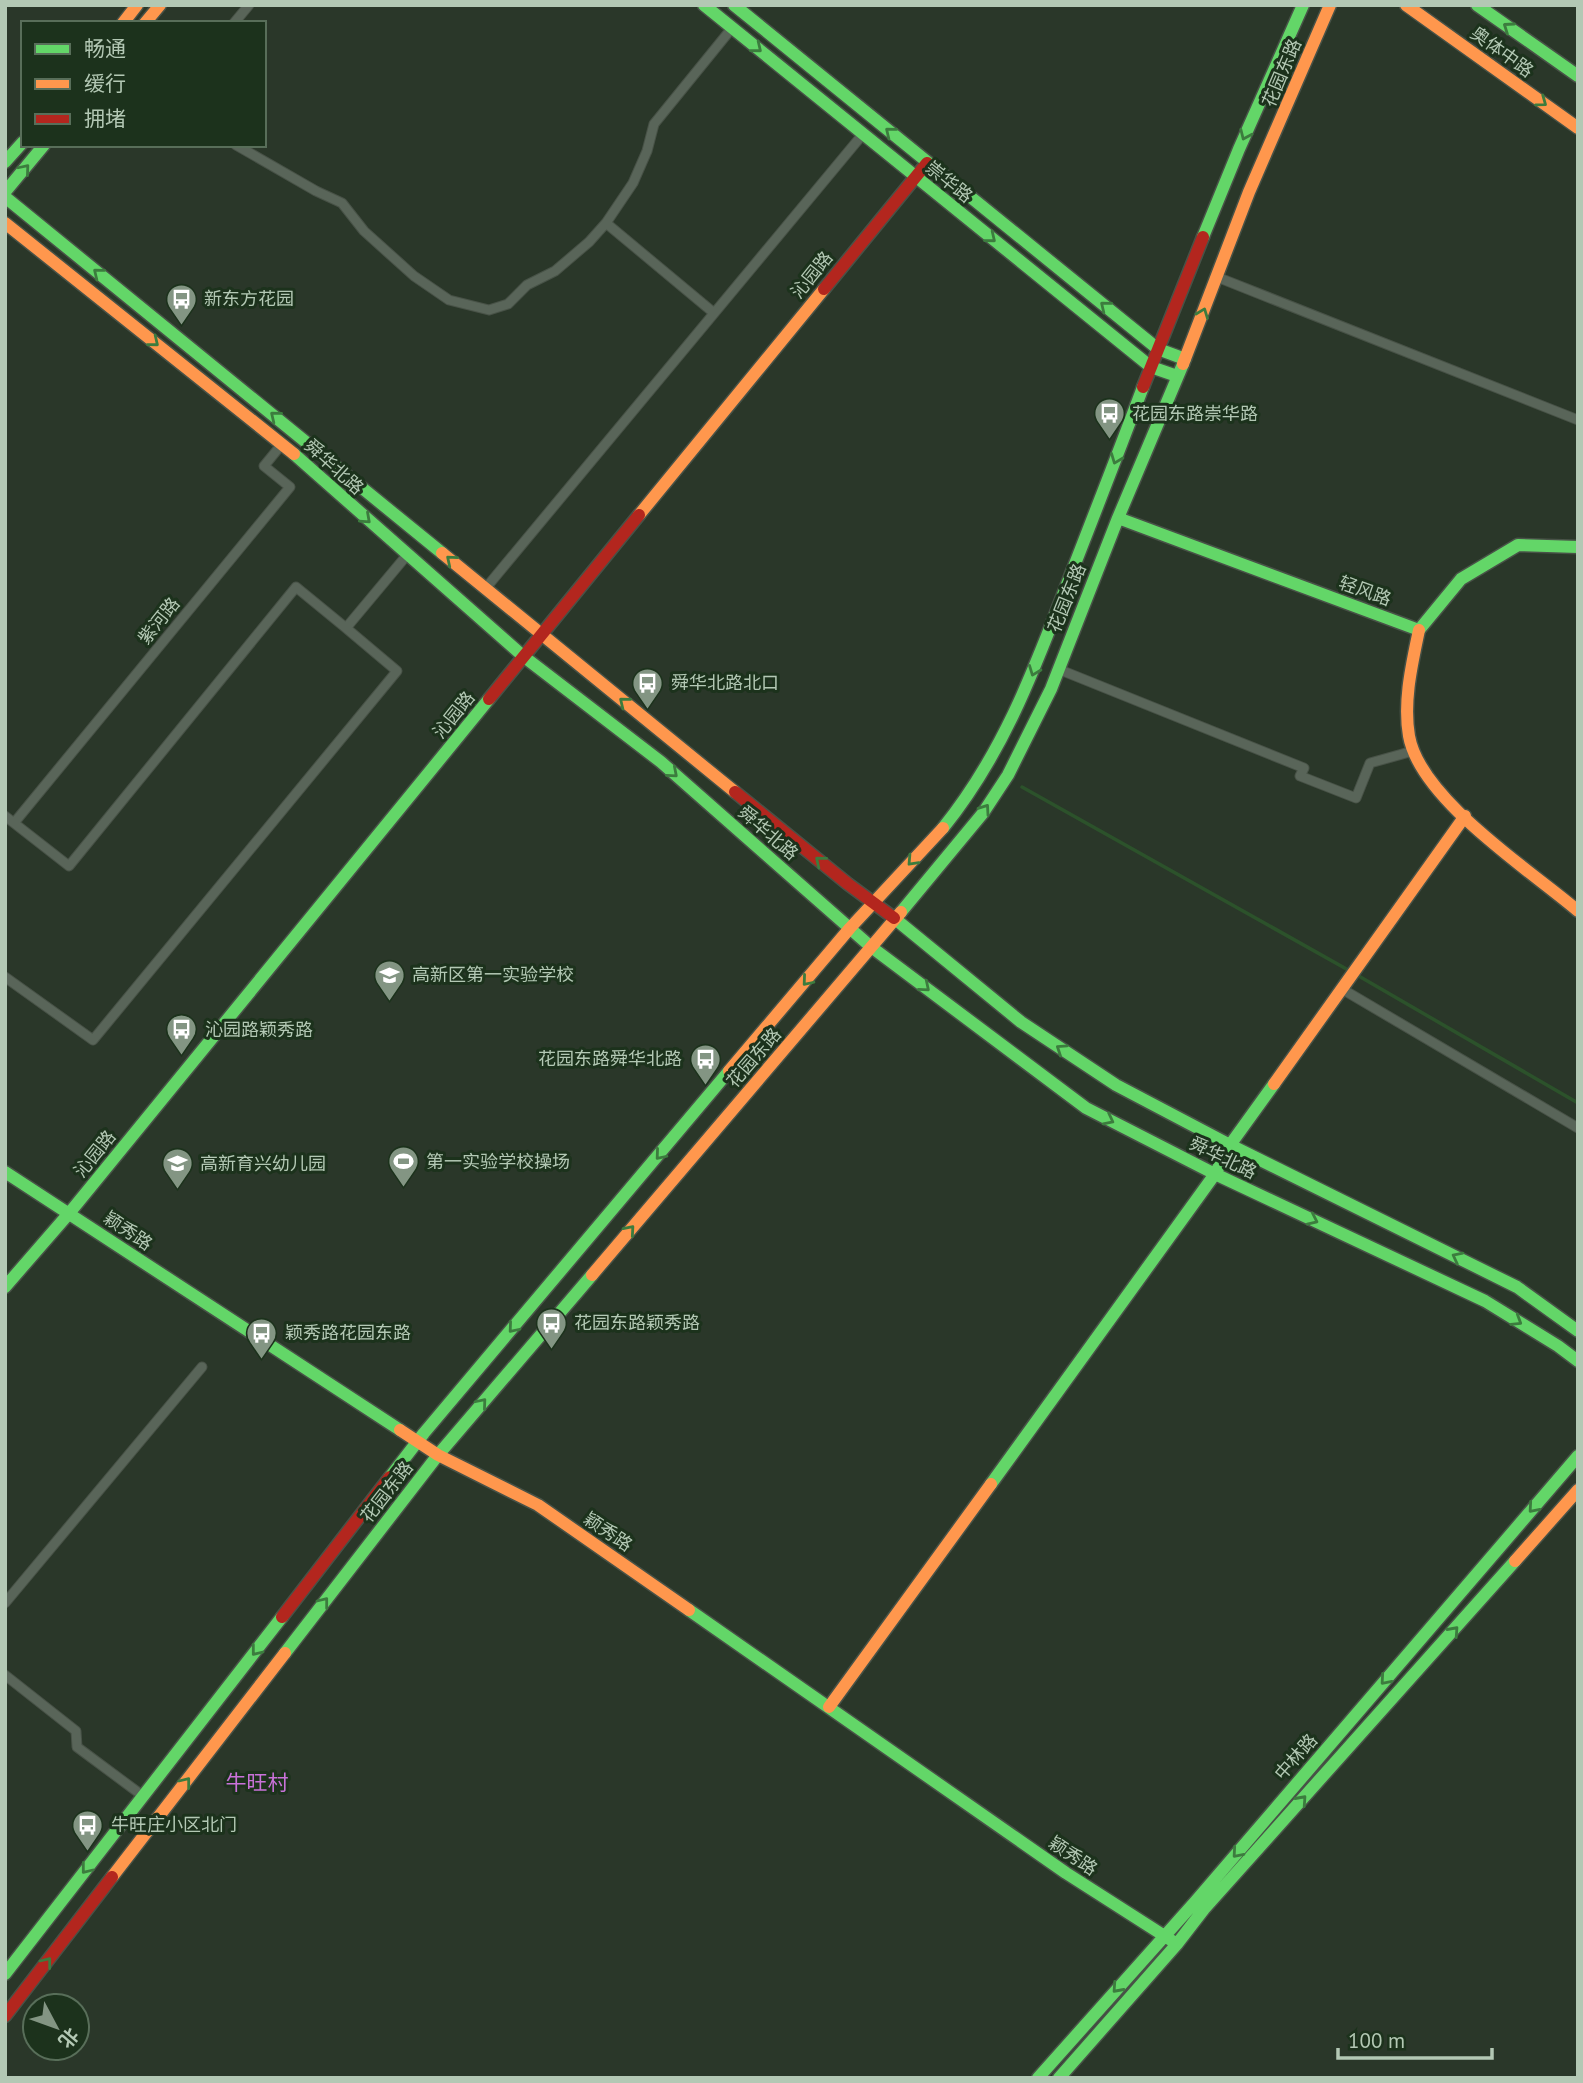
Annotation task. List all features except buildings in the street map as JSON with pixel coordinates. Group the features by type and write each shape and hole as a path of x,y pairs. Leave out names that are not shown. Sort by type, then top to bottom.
{"main road":[{"path":"125,21 137,5"},
{"path":"147,21 160,5"},
{"name":"崇华路","path":"704,5 1151,367 1177,376"},
{"name":"崇华路","path":"734,5 1158,349 1185,359"},
{"name":"花园东路","path":"5,1974 418,1442 850,928 970,796 1029,683 1158,349 1239,149 1303,5"},
{"name":"花园东路","path":"5,2016 438,1455 983,813 1008,775 1051,689 1118,518 1185,359 1249,192 1330,5"},
{"name":"奥体中路","path":"1406,5 1578,128"},
{"name":"奥体中路","path":"1477,5 1578,76"},
{"path":"5,163 21,144"},
{"path":"5,195 42,147"},
{"name":"沁园路","path":"5,1287 69,1213 927,163"},
{"name":"舜华北路","path":"5,195 541,635 1021,1022 1116,1085 1230,1146 1517,1287 1578,1331"},
{"name":"舜华北路","path":"5,223 282,444 523,656 661,762 870,946 1086,1108 1215,1174 1485,1301 1578,1361"},
{"name":"轻风路","path":"1118,518 1419,630"},
{"path":"1578,547 1518,545 1461,579 1419,630 1409,677 1407,710 1413,751 1430,782 1465,816 1578,911"},
{"path":"829,1707 1215,1174 1230,1146 1465,816"},
{"name":"颖秀路","path":"5,1171 438,1455 538,1505 1066,1873 1177,1944"},
{"name":"中林路","path":"1038,2078 1578,1456"},
{"name":"中林路","path":"1059,2078 1177,1944 1204,1909 1578,1490"}],"street":[{"path":"236,21 249,5"},
{"path":"239,147 342,203 373,239 414,276 449,300 489,310 508,304 527,285 555,271 589,242 606,223 633,183 647,151 654,124 732,28"},
{"path":"485,589 863,134"},
{"path":"606,223 714,313"},
{"path":"1217,276 1578,419"},
{"name":"紫河路","path":"14,823 290,487 264,466 282,444"},
{"path":"346,628 407,555"},
{"path":"5,816 69,866 296,587 397,671 93,1040 5,977"},
{"path":"1058,669 1304,768 1300,776 1356,798 1370,763 1413,751"},
{"path":"1342,989 1578,1128"},
{"path":"5,1603 202,1367"},
{"path":"5,1675 76,1731 77,1747 143,1796"}],"waterway":[{"path":"1022,787 1350,971"},
{"path":"1357,975 1578,1103"}],"traffic: fast":[{"path":"704,5 1151,367 1177,376"},
{"path":"734,5 1158,349 1185,359"},
{"path":"1203,237 1303,5"},
{"path":"1477,5 1578,76"},
{"path":"5,162 21,144"},
{"path":"5,192 42,147"},
{"path":"5,197 442,553"},
{"path":"901,912 983,813 1008,775 1051,689 1118,518 1183,364"},
{"path":"943,828 982,772 1028,682 1143,387"},
{"path":"294,454 523,656 661,762 870,946"},
{"path":"1118,518 1419,630 1461,579 1518,545 1578,547"},
{"path":"5,1287 71,1211 489,699"},
{"path":"894,918 1021,1022 1116,1085 1230,1145 1517,1287 1578,1331"},
{"path":"870,946 1086,1108 1215,1174 1485,1301 1578,1361"},
{"path":"390,1477 424,1433 729,1071"},
{"path":"991,1484 1215,1174 1230,1145 1274,1084"},
{"path":"5,1172 400,1430"},
{"path":"285,1653 438,1455 592,1275"},
{"path":"1038,2078 1195,1902 1578,1456"},
{"path":"1059,2078 1177,1944 1204,1909 1515,1561"},
{"path":"689,1610 1066,1873 1177,1944"},
{"path":"5,1974 282,1617"}],"traffic: slow":[{"path":"125,21 137,5"},
{"path":"147,21 160,5"},
{"path":"1183,364 1249,192 1330,5"},
{"path":"1406,5 1578,128"},
{"path":"5,223 294,454"},
{"path":"639,515 824,289"},
{"path":"442,553 735,792"},
{"path":"1419,630 1407,709 1409,736 1417,760 1433,784 1480,832 1578,911"},
{"path":"1274,1084 1465,816"},
{"path":"729,1071 850,928 943,828"},
{"path":"592,1275 901,912"},
{"path":"400,1430 438,1455 538,1505 689,1610"},
{"path":"829,1707 991,1484"},
{"path":"1515,1561 1578,1490"},
{"path":"112,1877 285,1653"}],"traffic: jam":[{"path":"824,289 927,163"},
{"path":"1143,387 1203,237"},
{"path":"489,699 639,515"},
{"path":"735,792 894,918"},
{"path":"282,1617 390,1477"},
{"path":"5,2016 112,1877"}],"place":[{"name":"新东方花园","path":"181,326"},
{"name":"花园东路崇华路","path":"1109,441"},
{"name":"舜华北路北口","path":"648,710"},
{"name":"高新区第一实验学校","path":"389,1002"},
{"name":"沁园路颖秀路","path":"182,1057"},
{"name":"花园东路舜华北路","path":"705,1086"},
{"name":"第一实验学校操场","path":"403,1189"},
{"name":"高新育兴幼儿园","path":"177,1191"},
{"name":"花园东路颖秀路","path":"551,1350"},
{"name":"颖秀路花园东路","path":"262,1360"},
{"name":"牛旺庄小区北门","path":"88,1852"}],"district":[{"name":"牛旺村","path":"257,1783"}]}
